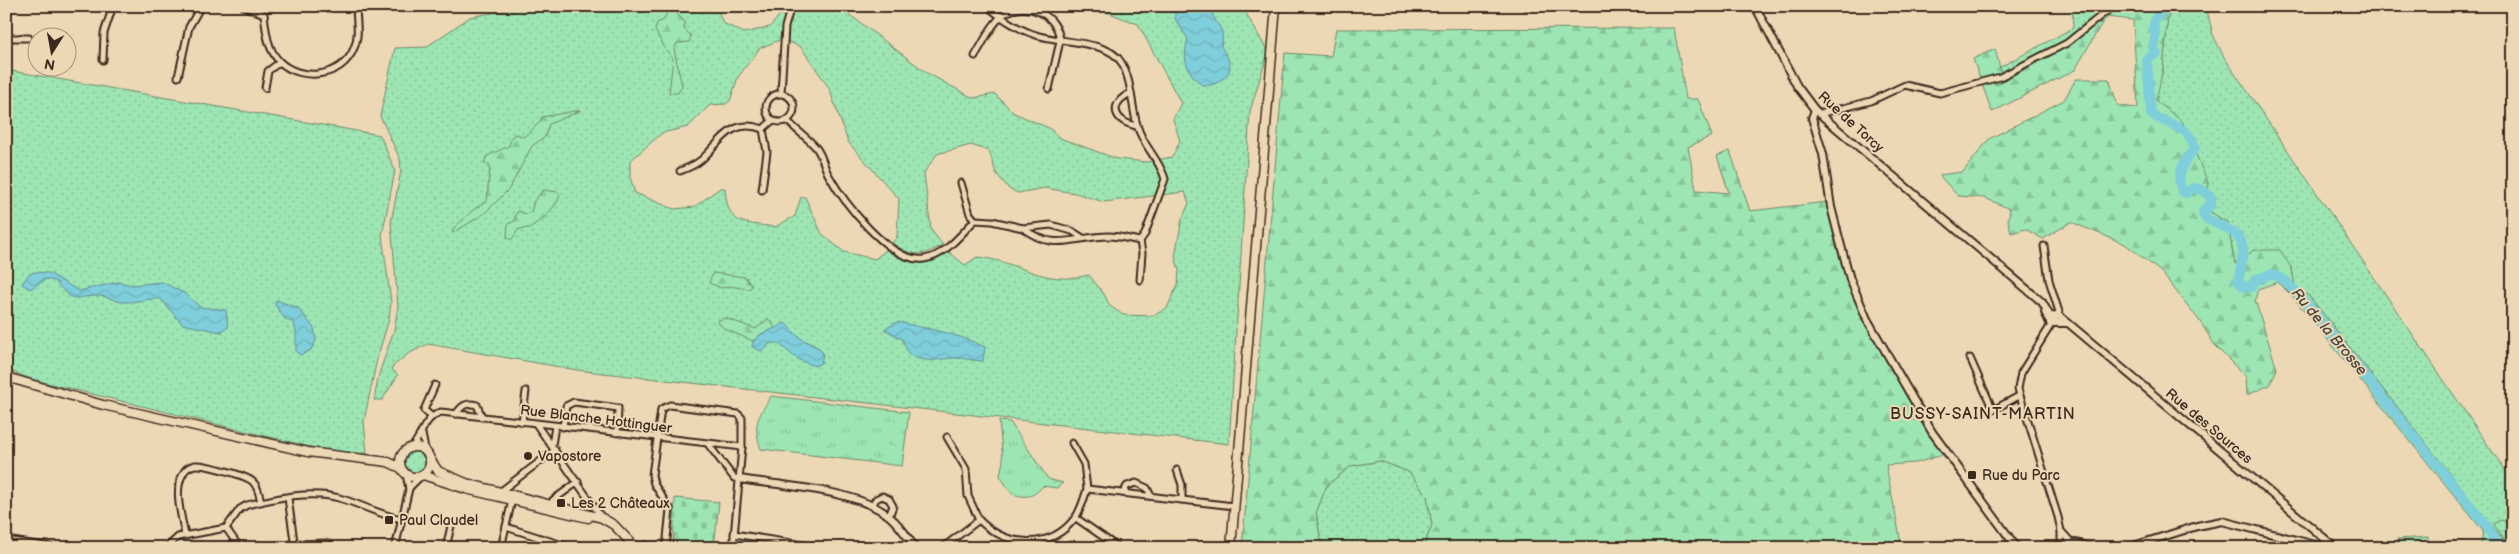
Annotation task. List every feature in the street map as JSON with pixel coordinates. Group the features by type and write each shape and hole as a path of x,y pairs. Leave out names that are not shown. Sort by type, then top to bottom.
{"main road":[{"path":"1231,548 1276,7"},
{"path":"6,378 104,404 308,452 381,461 396,465 403,471 466,489 602,518 622,533 636,548"},
{"path":"381,461 398,457 413,446 425,449 438,471 448,476 595,520 622,533"},
{"path":"402,453 400,463 403,471"},
{"path":"422,476 430,468 430,459"}],"street":[{"path":"103,60 104,33 113,6"},
{"path":"178,77 189,27 201,6"},
{"path":"243,6 264,14"},
{"path":"266,7 264,14 268,44 280,62 306,74 338,69 354,50 358,36 356,6"},
{"path":"781,93 785,27 791,6"},
{"path":"902,6 918,6"},
{"path":"987,6 1000,17 1033,34 1060,41 1101,47 1115,54 1122,62 1131,93 1136,126 1141,138 1162,170 1164,178 1145,234 1140,241 1142,253 1140,280"},
{"path":"1276,7 1291,6"},
{"path":"1525,6 1605,6"},
{"name":"Rue de Torcy","path":"1755,6 1797,86 1817,112 1892,175"},
{"path":"2017,548 1932,432 1875,336 1850,279 1831,207 1823,154 1812,118 1817,112 1871,101 1905,85 1940,92 2000,77 2067,43 2112,6"},
{"path":"976,56 1000,17 1020,7 1041,10 1056,24 1060,41 1050,89"},
{"path":"6,38 28,38"},
{"path":"265,88 268,71 280,62"},
{"path":"772,120 768,116 766,106 771,97 781,93"},
{"path":"763,129 772,120 787,120 792,116 794,104 792,99 781,93"},
{"path":"1131,93 1121,97 1116,105 1117,112 1124,122 1136,126"},
{"path":"787,120 819,151 828,174 860,220 900,254 910,258 931,258 939,254 974,220 992,221 1023,228 1049,242 1069,242 1083,238 1108,236 1140,241"},
{"path":"680,171 700,161 730,131 746,126 763,129"},
{"path":"762,190 767,152 763,129"},
{"name":"Rue des Sources","path":"1892,175 2042,302 2050,316 2058,315 2330,543 2333,548"},
{"path":"961,183 970,214 974,220"},
{"path":"1023,228 1051,225 1072,231 1083,238"},
{"path":"2044,246 2049,280 2058,315 2021,373 2019,396 2061,531 2061,548 2072,543"},
{"name":"Rue des Sources","path":"2044,306 2047,320 2053,324"},
{"path":"2053,324 2068,324"},
{"path":"1970,358 1993,410 2019,396"},
{"path":"413,446 422,434 426,421 431,416 424,410 435,385"},
{"path":"522,422 526,390"},
{"path":"563,427 566,406 574,402 618,408 617,433"},
{"name":"Rue Blanche Hottinguer","path":"456,414 464,405 470,403 477,405 482,417"},
{"path":"636,548 646,545 664,548 670,509 654,484 652,475 661,409 670,405 738,414 743,422 733,548"},
{"name":"Rue Blanche Hottinguer","path":"431,416 441,412 742,447"},
{"path":"536,424 602,518"},
{"path":"501,491 554,448 555,426"},
{"path":"422,434 425,449"},
{"path":"947,437 966,468 968,496 979,520 1001,536 1030,545 1057,534 1076,518 1087,490 1084,464 1072,443"},
{"path":"708,444 734,478 848,496 872,505 889,516 900,527 915,548"},
{"path":"185,535 179,498 180,484 183,473 191,466 202,466 247,478 256,484 261,502"},
{"path":"1177,470 1182,484 1182,500"},
{"path":"395,548 409,489 403,471"},
{"path":"409,489 422,476"},
{"path":"552,507 578,482"},
{"path":"1124,493 1127,486 1136,483 1148,488 1150,496"},
{"path":"1087,490 1234,506"},
{"path":"166,548 173,541 185,535 226,528 240,509 261,502 305,495 338,498 373,512 402,519"},
{"path":"872,505 876,499 882,496 889,499 893,506 889,516"},
{"path":"288,498 295,546 327,543 335,548"},
{"path":"501,548 512,500"},
{"path":"1076,518 1116,547"},
{"path":"942,548 979,520"},
{"path":"2127,548 2197,526 2222,522 2327,548"},
{"path":"446,548 452,526"},
{"path":"506,527 572,548"},
{"path":"226,528 240,548"},
{"path":"2061,531 2072,543 2094,548"},
{"path":"734,534 823,548"},
{"path":"6,540 57,548"}],"green space":[{"path":"530,6 723,6 718,11 723,23 744,33 770,27 787,6 838,6 927,73 973,98 995,94 1014,113 1049,128 1060,138 1117,159 1147,162 1172,157 1180,141 1173,119 1181,103 1138,24 1091,6 1242,6 1268,52 1250,111 1229,444 577,370 428,344 408,354 391,368 398,375 382,400 374,400 379,374 394,330 398,306 391,222 401,171 400,159 380,116 395,48 426,47 470,17","holes":["782,39 801,47 829,88 848,142 899,199 897,237 892,243 906,251 917,254 928,252 943,245 931,230 924,173 937,154 971,145 989,151 996,173 1009,189 1018,193 1044,188 1075,193 1104,202 1185,192 1189,203 1182,219 1175,256 1179,270 1178,284 1167,308 1153,316 1123,315 1110,306 1104,294 1089,275 1072,278 1044,276 992,259 977,257 965,265 949,252 933,261 925,263 902,259 886,250 875,259 844,252 822,234 805,197 801,197 795,216 775,227 745,223 733,216 729,210 725,188 720,188 694,207 674,209 635,193 630,177 630,161 662,133 688,127 710,105 726,104 730,101 738,77 760,48"]},
{"path":"678,6 677,14 685,22 684,29 691,36 689,42 677,43 674,49 682,86 678,93 669,93 673,58 666,50 655,30 657,23 664,20 669,7"},
{"path":"2072,6 2118,6 2102,23 2095,23 2072,43 1995,85 1992,79 2001,72 2000,67 2073,28"},
{"path":"2118,6 2173,6 2168,17 2163,68 2156,101 2182,121 2208,183 2210,212 2227,222 2235,264 2254,250 2280,250 2292,269 2295,287 2309,296 2509,548 2477,548 2481,544 2483,531 2293,297 2278,282 2258,289 2255,300 2277,369 2270,385 2247,395 2246,377 2216,347 2199,320 2161,272 2125,244 2071,222 2043,239 2026,229 2011,233 2008,221 2010,209 1985,198 1958,196 1939,175 1963,172 1989,139 2064,100 2076,79 2109,79 2118,106 2138,108 2133,20 2106,17"},
{"path":"2173,6 2206,6 2213,35 2224,57 2513,482 2513,548 2509,548 2309,296 2295,287 2292,269 2235,265 2227,222 2209,213 2208,183 2155,101 2163,68 2168,17"},
{"path":"2095,23 2102,23 2075,70 1992,112 1973,59 1995,49 2001,72 1992,79 1996,85 2072,43"},
{"path":"1674,28 1686,99 1698,99 1712,136 1688,147 1696,190 1729,193 1717,156 1730,151 1750,211 1827,202 1847,281 1930,434 1946,454 1916,463 1886,465 1902,548 1423,548 1432,525 1427,496 1409,472 1380,461 1351,466 1327,485 1316,513 1321,542 1325,548 1242,548 1285,53 1331,56 1336,29"},
{"path":"6,70 28,74 28,78 52,78 380,135 395,171 382,235 391,302 389,319 377,359 364,421 367,454 340,454 59,386 28,378 6,369"},
{"path":"580,110 549,124 545,137 532,146 509,189 485,213 453,233 453,229 473,210 487,201 490,165 484,163 487,156 509,146 512,136 516,134 524,137 540,122 542,117"},
{"path":"543,190 558,192 560,196 556,204 543,219 529,228 519,229 511,240 507,237 508,224 515,221 518,211 525,214 531,212 534,201"},
{"path":"713,273 745,277 752,286 749,289 729,286 722,288 709,283"},
{"path":"725,318 756,329 768,319 772,322 775,330 761,334 753,341 725,329 719,324 718,320"},
{"path":"771,396 909,412 902,466 761,449 757,433 758,421"},
{"path":"999,421 1010,422 1048,479 1063,483 1057,488 1043,486 1036,493 1029,496 1012,494 1000,476 1003,461"},
{"path":"416,450 425,453 428,462 425,471 416,474 407,471 404,462 407,453"},
{"path":"1381,461 1409,472 1427,496 1432,525 1423,548 1325,548 1321,542 1316,513 1327,485 1351,466"},
{"path":"675,498 719,502 714,548 673,547"},
{"path":"2501,520 2513,525 2513,542 2506,542 2494,525"},
{"path":"2428,537 2429,548 2399,548 2398,539"}],"water":[{"path":"1175,6 1211,6 1214,17 1221,29 1221,46 1230,64 1229,72 1216,83 1202,85 1189,70 1185,53 1188,39 1175,19"},
{"path":"34,272 49,273 79,291 118,282 132,285 162,282 186,294 200,307 226,310 228,327 221,332 182,324 161,299 123,302 99,296 74,298 67,294 55,281 46,279 30,289 22,284 28,275"},
{"path":"276,300 298,308 314,328 316,341 311,350 301,355 296,352 294,323 285,319 275,305"},
{"path":"898,322 953,335 985,347 983,361 955,358 927,360 909,355 902,339 884,329"},
{"path":"785,323 799,337 819,348 823,354 821,363 815,366 797,359 778,343 771,343 761,351 752,347 753,342 760,335"}],"waterway":[{"name":"Ru de la Brosse","path":"2164,6 2155,20 2153,29 2156,34 2153,48 2157,53 2147,59 2151,114 2177,126 2192,140 2195,148 2184,163 2180,174 2180,185 2182,191 2186,193 2193,188 2202,190 2211,197 2211,205 2203,213 2205,218 2229,230 2241,240 2243,256 2238,281 2244,287 2251,287 2255,280 2271,274 2283,279 2302,298 2488,528 2496,544 2506,548"},
{"path":"2506,548 2513,519"},
{"path":"2506,540 2513,541"}],"place":[{"name":"Vapostore","path":"528,456"},
{"name":"Rue du Parc","path":"1972,475"},
{"name":"Les 2 Châteaux","path":"561,503"},
{"name":"Paul Claudel","path":"389,520"}],"district":[{"name":"BUSSY-SAINT-MARTIN","path":"1983,414"}]}
